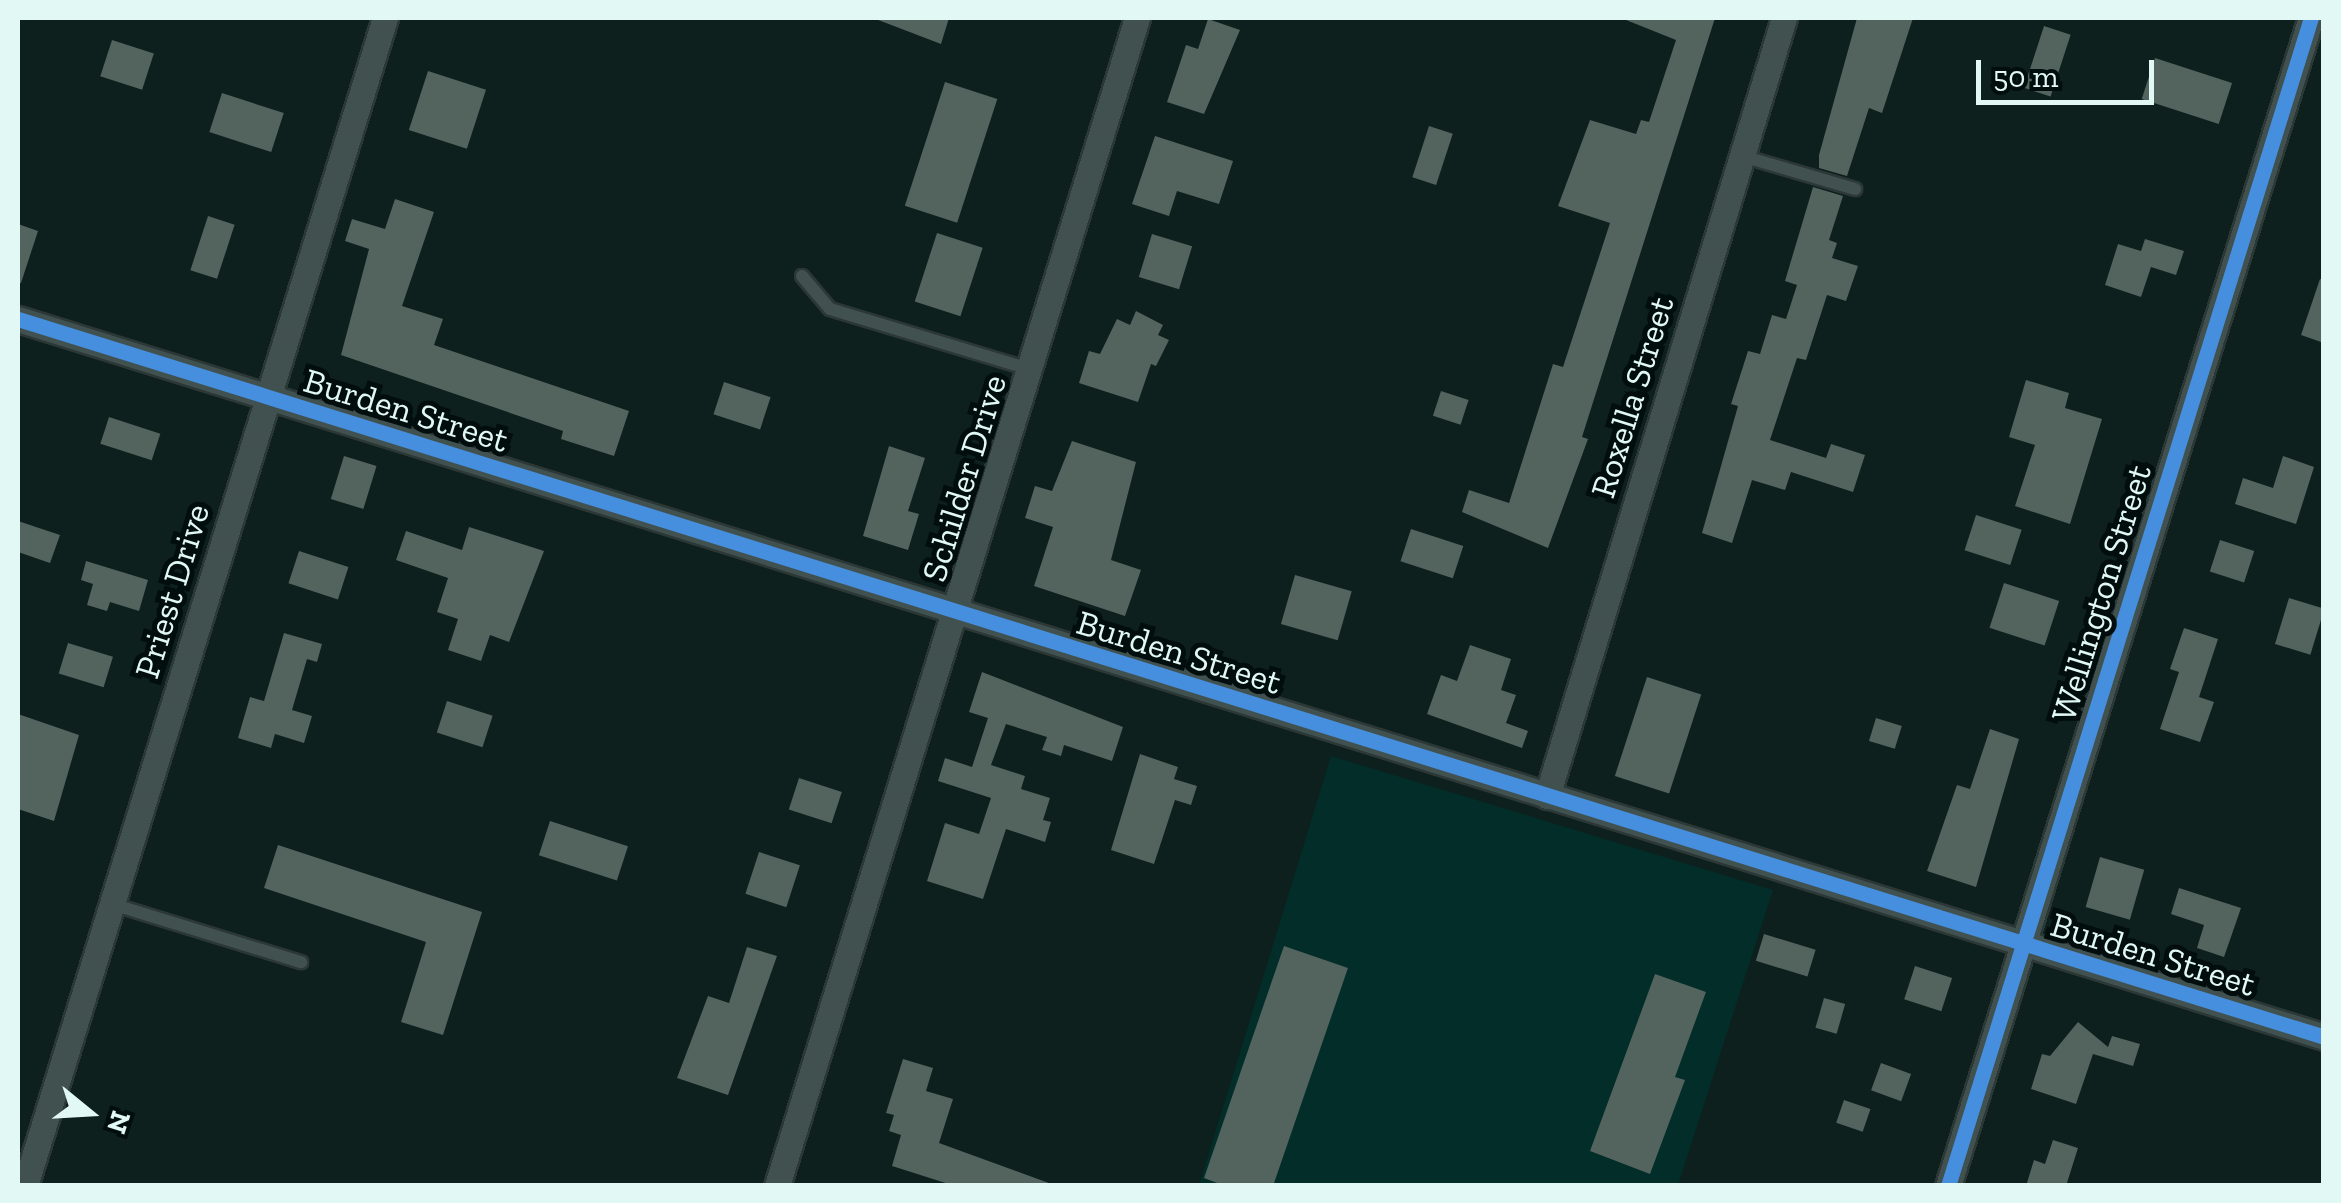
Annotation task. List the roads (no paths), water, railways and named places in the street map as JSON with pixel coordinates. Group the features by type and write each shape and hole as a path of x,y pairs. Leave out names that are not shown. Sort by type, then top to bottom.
{"street":[{"name":"Priest Drive","path":"25,1186 385,18"},
{"name":"Schilder Drive","path":"777,1186 1137,18"},
{"name":"Roxella Street","path":"1548,796 1784,18"},
{"name":"Wellington Street","path":"1948,1186 2312,18"},
{"name":"Burden Street","path":"18,319 954,614 2324,1037"}],"lane":[{"path":"1742,156 1855,189"},
{"path":"802,276 830,309 1029,369"},
{"path":"112,904 301,962"}]}
